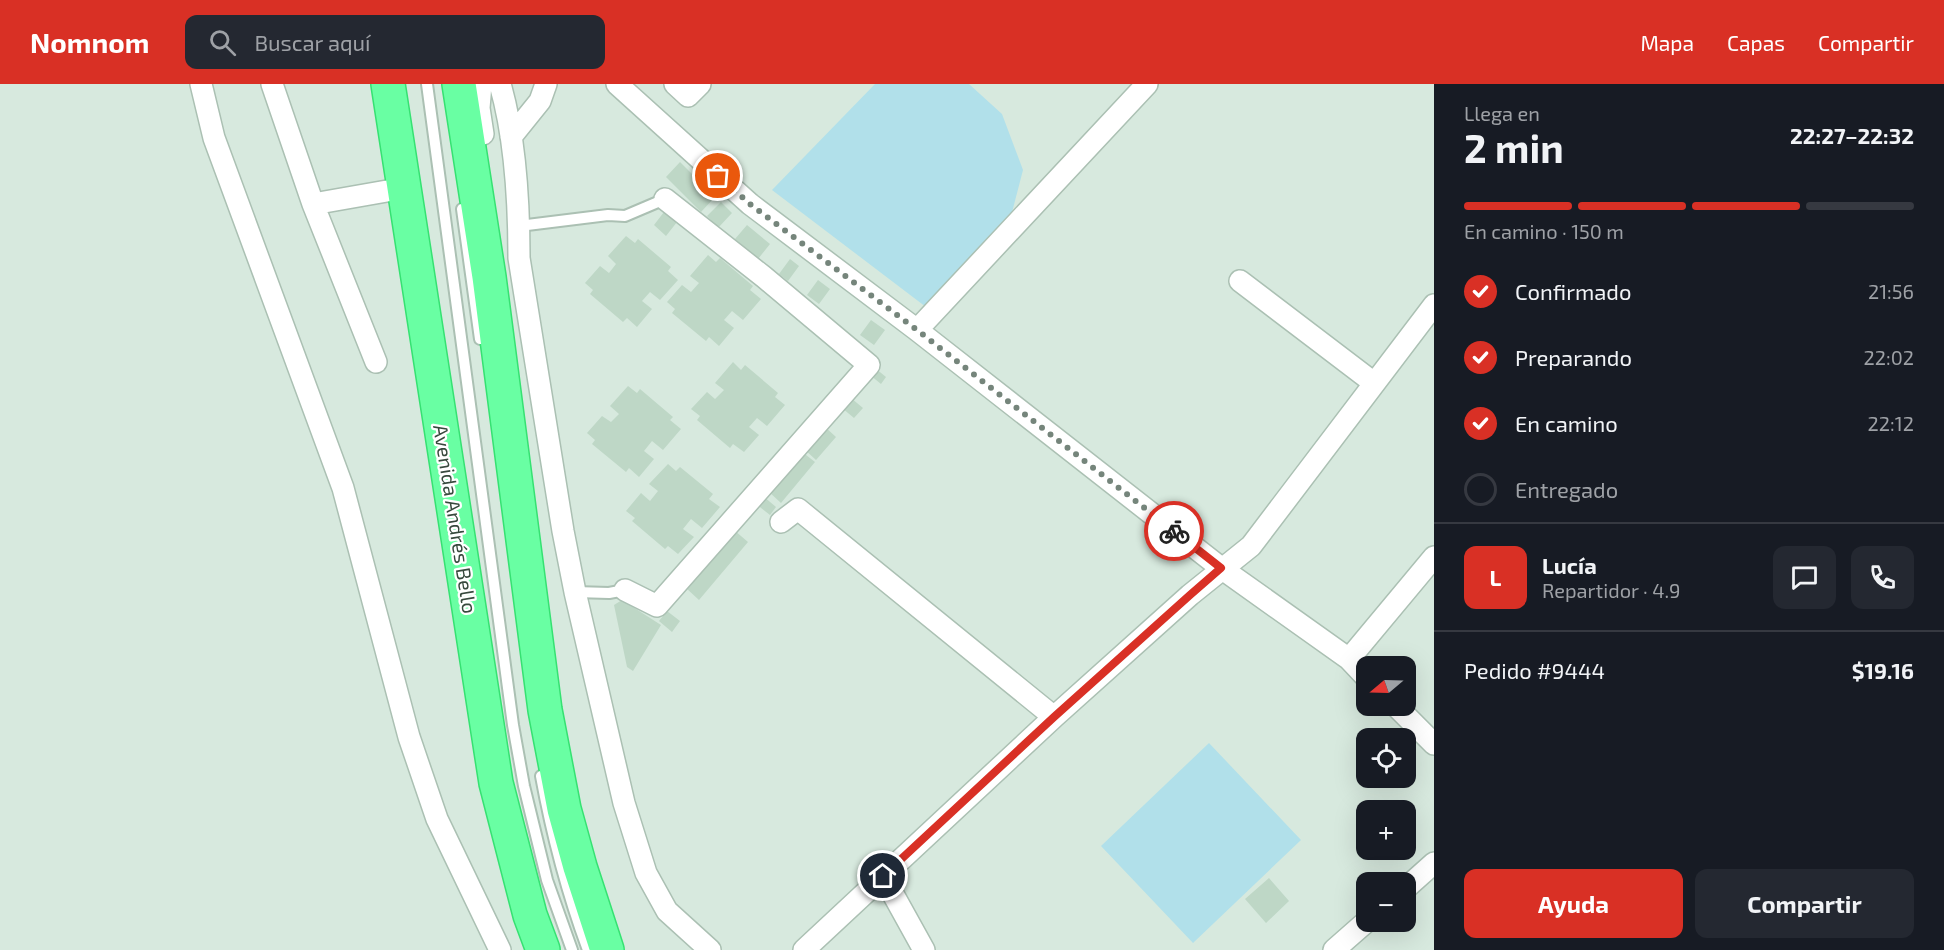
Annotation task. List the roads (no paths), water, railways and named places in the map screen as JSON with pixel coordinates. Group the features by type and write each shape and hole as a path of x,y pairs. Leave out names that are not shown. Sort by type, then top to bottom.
{"highway":[{"name":"Avenida Andrés Bello","path":"388,84 496,783 530,915 543,950"},
{"path":"469,96 489,277 545,710 564,809 607,950"}],"street":[{"path":"201,84 214,138 343,488 409,737 430,799 437,819 500,950"},
{"path":"272,84 313,204 375,362"},
{"path":"469,96 476,84"},
{"path":"469,96 481,84"},
{"path":"500,84 509,114 519,226 519,258 537,374 575,592 624,803 646,873 667,911 710,950"},
{"path":"510,137 540,101 546,84"},
{"path":"617,84 750,204 917,330 1221,568 1349,659 1356,666"},
{"path":"675,84 688,96 700,84"},
{"path":"917,330 1147,84"},
{"path":"313,204 404,188"},
{"path":"625,590 657,606 869,364 764,277 664,199"},
{"path":"1240,281 1374,383"},
{"path":"804,950 1054,717 1221,568 1251,546 1434,305"},
{"path":"781,522 798,509 1054,717"},
{"path":"1349,659 1434,556"},
{"path":"1406,716 1434,744"},
{"path":"1416,879 1434,863"},
{"path":"883,876 924,950"},
{"path":"1334,950 1356,931"}],"lane":[{"path":"427,84 513,725 524,786 547,880 572,950"},
{"path":"460,197 481,346"},
{"path":"519,226 608,215 626,216 664,199"},
{"path":"575,592 609,593 625,590"},
{"path":"538,759 554,842 568,896 588,950"}]}
